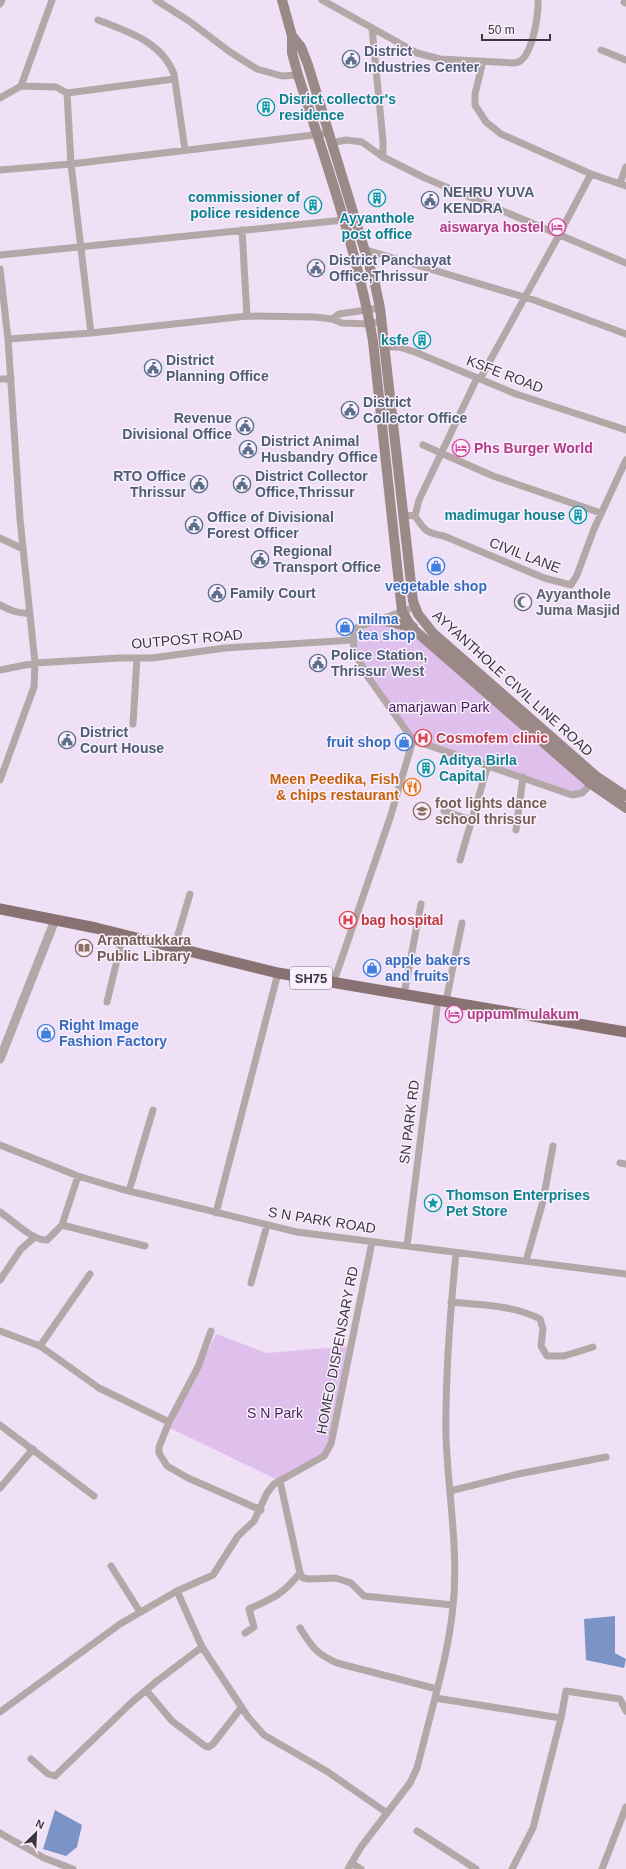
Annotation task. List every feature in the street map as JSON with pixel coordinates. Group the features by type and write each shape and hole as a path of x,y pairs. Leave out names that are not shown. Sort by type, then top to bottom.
{"main road":[{"name":"AYYANTHOLE CIVIL LINE ROAD","path":"282,0 292,36 292,53 344,220 370,324 402,611 412,628 591,784 614,795 626,796"},
{"name":"AYYANTHOLE CIVIL LINE ROAD","path":"292,36 301,47 308,65 363,249 375,284 382,321 403,518 415,607 423,621 433,633 597,777 626,808"},
{"path":"391,523 403,518"},
{"path":"376,619 412,628 423,621"},
{"name":"SH75","path":"0,910 124,935 278,973 626,1032"}],"street":[{"path":"0,4 2,0"},
{"path":"21,86 52,0"},
{"path":"156,0 189,21 230,52 257,69 282,76 298,75"},
{"path":"322,0 416,53 440,59 514,64 521,62 534,33 538,12 538,0"},
{"path":"98,20 148,42 156,47 170,62 174,74 185,150"},
{"path":"372,28 383,141 383,157"},
{"path":"601,50 626,60"},
{"path":"483,61 475,94 476,105 486,122 501,134 590,174 623,184 626,168"},
{"path":"0,98 21,86 56,88 67,93 174,79"},
{"path":"67,93 71,164 91,333"},
{"path":"0,170 71,164 317,136 328,132"},
{"path":"331,143 346,140 358,141 370,147 383,157 425,178 626,263"},
{"path":"403,518 415,516 419,500 479,378 559,235 590,174"},
{"path":"0,255 344,220"},
{"path":"242,230 247,316"},
{"path":"363,249 524,298 626,334"},
{"path":"0,269 8,339 23,549 35,663 34,687 0,780"},
{"path":"332,319 339,314 380,308"},
{"path":"8,339 91,333 247,316 315,316 332,319 342,324 370,324 382,321"},
{"name":"KSFE ROAD","path":"385,347 400,347 415,352 516,394 626,430"},
{"path":"0,379 11,379"},
{"path":"423,445 500,479 601,513"},
{"name":"CIVIL LANE","path":"415,516 420,526 430,533 444,536 549,580 571,585 577,575 601,513 626,460"},
{"path":"0,538 23,549"},
{"path":"0,605 21,614 30,613"},
{"path":"415,607 353,628 354,652 368,677 413,740 572,795 582,793 591,784"},
{"name":"OUTPOST ROAD","path":"0,670 35,663 171,657 225,648 353,640"},
{"path":"133,724 137,658"},
{"path":"334,982 390,818 413,740"},
{"path":"460,860 488,765"},
{"path":"516,830 523,777"},
{"path":"444,811 472,820"},
{"path":"174,948 190,894"},
{"path":"404,994 421,904"},
{"path":"0,1059 55,920"},
{"name":"SN PARK RD","path":"407,1246 442,1001 462,923"},
{"path":"107,1002 124,935"},
{"path":"216,1213 278,973"},
{"path":"129,1191 153,1110"},
{"name":"S N PARK ROAD","path":"0,1145 78,1176 129,1191 297,1232 626,1274"},
{"path":"526,1261 543,1201 553,1146"},
{"path":"0,1212 35,1237 42,1240 47,1240 62,1225 78,1176"},
{"path":"62,1225 145,1246"},
{"path":"251,1283 267,1225"},
{"path":"0,1280 21,1249 35,1237"},
{"name":"HOMEO DISPENSARY RD","path":"0,1712 90,1644 163,1598 212,1575 238,1536 254,1521 261,1510 267,1493 274,1484 324,1456 331,1444 372,1242"},
{"path":"361,1869 350,1866 361,1847 410,1783 418,1768 448,1646 453,1605 454,1565 446,1438 446,1384 451,1302 456,1253"},
{"path":"40,1346 90,1274"},
{"path":"451,1302 512,1309 530,1314 540,1319 543,1329 541,1346 547,1356 564,1356 593,1347"},
{"path":"0,1331 40,1346 99,1388 169,1422"},
{"path":"211,1331 198,1367 169,1422 158,1453 167,1466 188,1478 261,1510"},
{"path":"0,1425 94,1496"},
{"path":"0,1488 33,1449"},
{"path":"450,1491 518,1474 606,1457"},
{"path":"280,1481 300,1573 304,1578 335,1578 342,1580 351,1583 364,1596 453,1605"},
{"path":"111,1566 140,1612"},
{"path":"246,1633 254,1626 249,1609 273,1599 286,1590 300,1573"},
{"path":"177,1591 202,1647 241,1708 264,1735 328,1772 387,1813"},
{"path":"300,1628 315,1651 337,1663 437,1688"},
{"path":"31,1759 48,1774 55,1776 146,1690 202,1647"},
{"path":"146,1690 172,1721 205,1746 209,1747 241,1708"},
{"path":"512,1869 533,1828 561,1718 566,1691 620,1699 626,1711"},
{"path":"435,1698 561,1718"},
{"path":"602,1869 626,1807"},
{"path":"417,1831 476,1869"},
{"path":"0,1832 44,1858 73,1869"}],"green space":[{"name":"amarjawan Park","path":"376,620 411,628 590,785 578,794 413,740 354,652 353,629"},
{"name":"S N Park","path":"216,1334 267,1353 351,1346 329,1451 280,1481 170,1428"}],"water":[{"path":"615,1616 615,1653 626,1659 624,1668 586,1660 584,1619"},
{"path":"55,1810 82,1825 77,1847 66,1856 43,1849"}],"place":[{"name":"District Industries Center","path":"351,59"},
{"name":"Disrict collector's residence","path":"266,107"},
{"name":"Ayyanthole post office","path":"377,198"},
{"name":"NEHRU YUVA KENDRA","path":"430,200"},
{"name":"commissioner of police residence","path":"313,205"},
{"name":"aiswarya hostel","path":"557,227"},
{"name":"District Panchayat Office,Thrissur","path":"316,268"},
{"name":"ksfe","path":"422,340"},
{"name":"District Planning Office","path":"153,368"},
{"name":"District Collector Office","path":"350,410"},
{"name":"Revenue Divisional Office","path":"245,426"},
{"name":"Phs Burger World","path":"461,448"},
{"name":"District Animal Husbandry Office","path":"248,449"},
{"name":"RTO Office Thrissur","path":"199,484"},
{"name":"District Collector Office,Thrissur","path":"242,484"},
{"name":"madimugar house","path":"578,515"},
{"name":"Office of Divisional Forest Officer","path":"194,525"},
{"name":"Regional Transport Office","path":"260,559"},
{"name":"vegetable shop","path":"436,566"},
{"name":"Family Court","path":"217,593"},
{"name":"Ayyanthole Juma Masjid","path":"523,602"},
{"name":"milma tea shop","path":"345,627"},
{"name":"Police Station, Thrissur West","path":"318,663"},
{"name":"Cosmofem clinic","path":"423,738"},
{"name":"District Court House","path":"67,740"},
{"name":"fruit shop","path":"404,742"},
{"name":"Aditya Birla Capital","path":"426,768"},
{"name":"Meen Peedika, Fish & chips restaurant","path":"412,787"},
{"name":"foot lights dance school thrissur","path":"422,811"},
{"name":"bag hospital","path":"348,920"},
{"name":"Aranattukkara Public Library","path":"84,948"},
{"name":"apple bakers and fruits","path":"372,968"},
{"name":"uppum mulakum","path":"454,1014"},
{"name":"Right Image Fashion Factory","path":"46,1033"},
{"name":"Thomson Enterprises Pet Store","path":"433,1203"}]}
